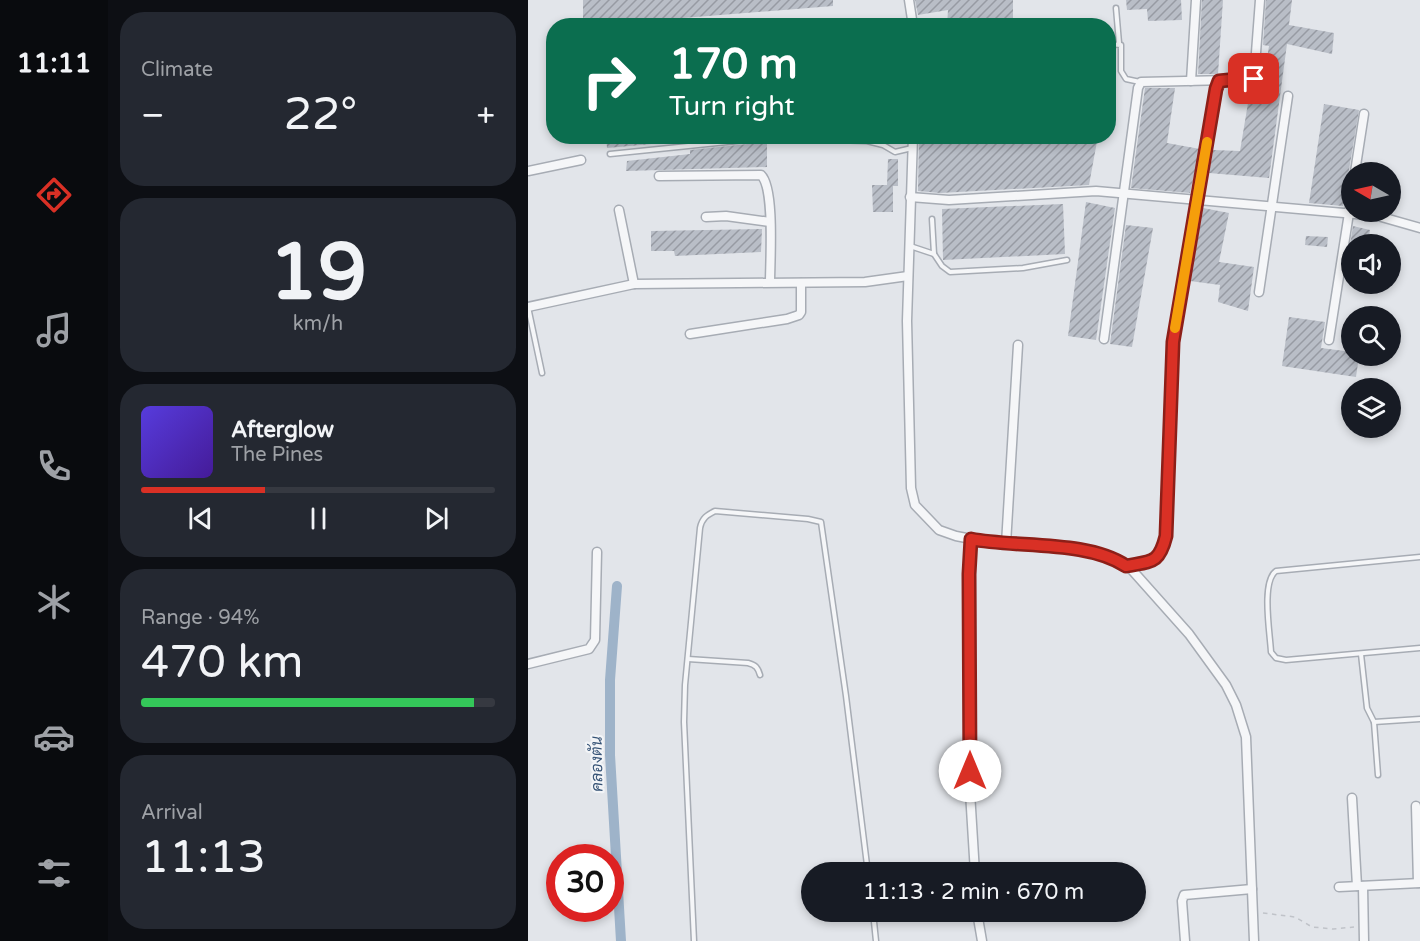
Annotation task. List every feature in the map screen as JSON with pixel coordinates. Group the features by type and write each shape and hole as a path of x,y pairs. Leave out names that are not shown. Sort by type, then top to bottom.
{"street":[{"path":"909,0 911,18"},
{"path":"1191,81 1196,0"},
{"path":"1104,339 1138,88 1141,82 1229,80 1250,83 1254,79 1260,0"},
{"path":"1126,566 1156,559 1162,553 1166,536 1173,342 1219,81"},
{"path":"1259,291 1288,96"},
{"path":"1357,162 1364,114"},
{"path":"913,144 907,382 911,489 915,505 939,530 971,539 1088,551 1108,557 1126,566 1189,634 1226,685 1236,705 1246,737 1254,941"},
{"path":"528,171 580,160"},
{"path":"659,176 761,175 765,178 770,222 770,282"},
{"path":"910,198 949,200 1080,191 1341,212"},
{"path":"620,210 633,284"},
{"path":"706,217 726,216 770,222"},
{"path":"1329,340 1347,222"},
{"path":"1399,222 1420,228"},
{"path":"528,307 633,284 865,282 908,276"},
{"path":"690,334 787,319 799,315 801,312 801,283"},
{"path":"1006,544 1018,345"},
{"path":"971,539 969,574 970,792 974,862"},
{"path":"528,664 589,649 593,645 597,552"},
{"path":"1352,798 1364,941"},
{"path":"1339,887 1419,883 1416,806"},
{"path":"1185,941 1182,901 1184,895 1252,889"},
{"path":"979,922 982,941"}],"lane":[{"path":"1116,8 1119,44 1121,45 1121,71 1126,79 1141,82"},
{"path":"610,154 708,144"},
{"path":"879,144 894,152 913,148"},
{"path":"932,219 934,254 942,266 950,272 979,272 1067,260"},
{"path":"909,245 934,254"},
{"path":"528,307 542,373"},
{"path":"693,941 684,722 700,528 704,518 715,511 821,522 867,862"},
{"path":"1420,557 1276,571 1270,575 1267,587 1271,652 1276,658 1286,660 1420,648"},
{"path":"1361,654 1367,708 1374,722 1378,775"},
{"path":"688,659 748,663 758,669 760,675"},
{"path":"1374,722 1420,719"},
{"path":"874,922 876,941"}],"path":[{"path":"1253,911 1295,917 1306,925 1323,928 1363,926"}],"building":[{"path":"583,0 833,0 833,6 683,18 583,18"},
{"path":"915,0 1013,0 1013,18 948,18 948,10 918,15"},
{"path":"1126,0 1181,0 1182,20 1148,21 1147,9 1127,10"},
{"path":"1202,0 1223,0 1218,74 1198,74"},
{"path":"1266,0 1292,0 1289,25 1334,33 1332,54 1287,44 1269,178 1209,173 1213,150 1240,151 1250,91 1257,91 1260,78 1264,78 1269,46 1263,45"},
{"path":"1145,88 1175,88 1167,143 1200,149 1190,193 1131,188"},
{"path":"1324,104 1359,110 1350,162 1341,162 1341,206 1309,203"},
{"path":"607,144 652,144 607,148"},
{"path":"767,144 767,167 626,171 627,161 690,154 690,150"},
{"path":"919,144 1097,144 1089,185 940,193 918,191"},
{"path":"888,159 898,159 898,186 893,186 893,212 873,212 872,185 887,185"},
{"path":"1086,202 1115,208 1096,340 1068,336"},
{"path":"1063,204 1065,254 943,260 942,209"},
{"path":"1203,208 1229,213 1219,262 1254,267 1248,311 1218,302 1220,285 1190,281"},
{"path":"1126,225 1153,228 1132,347 1110,344"},
{"path":"1353,226 1370,230 1369,234 1352,234"},
{"path":"762,229 761,252 675,256 674,251 651,251 651,231"},
{"path":"1306,236 1328,237 1327,247 1305,245"},
{"path":"1289,317 1325,322 1321,348 1341,351 1341,366 1358,366 1356,377 1282,366"}],"waterway":[{"name":"คลองตัน","path":"617,586 610,680 610,755 621,941"}],"slow traffic":[{"path":"1175,328 1207,142"}],"route":[{"path":"970,771 969,574 971,539 1088,551 1126,566 1156,559 1162,553 1166,536 1173,342 1216,89 1219,81 1250,83 1254,79"}]}
